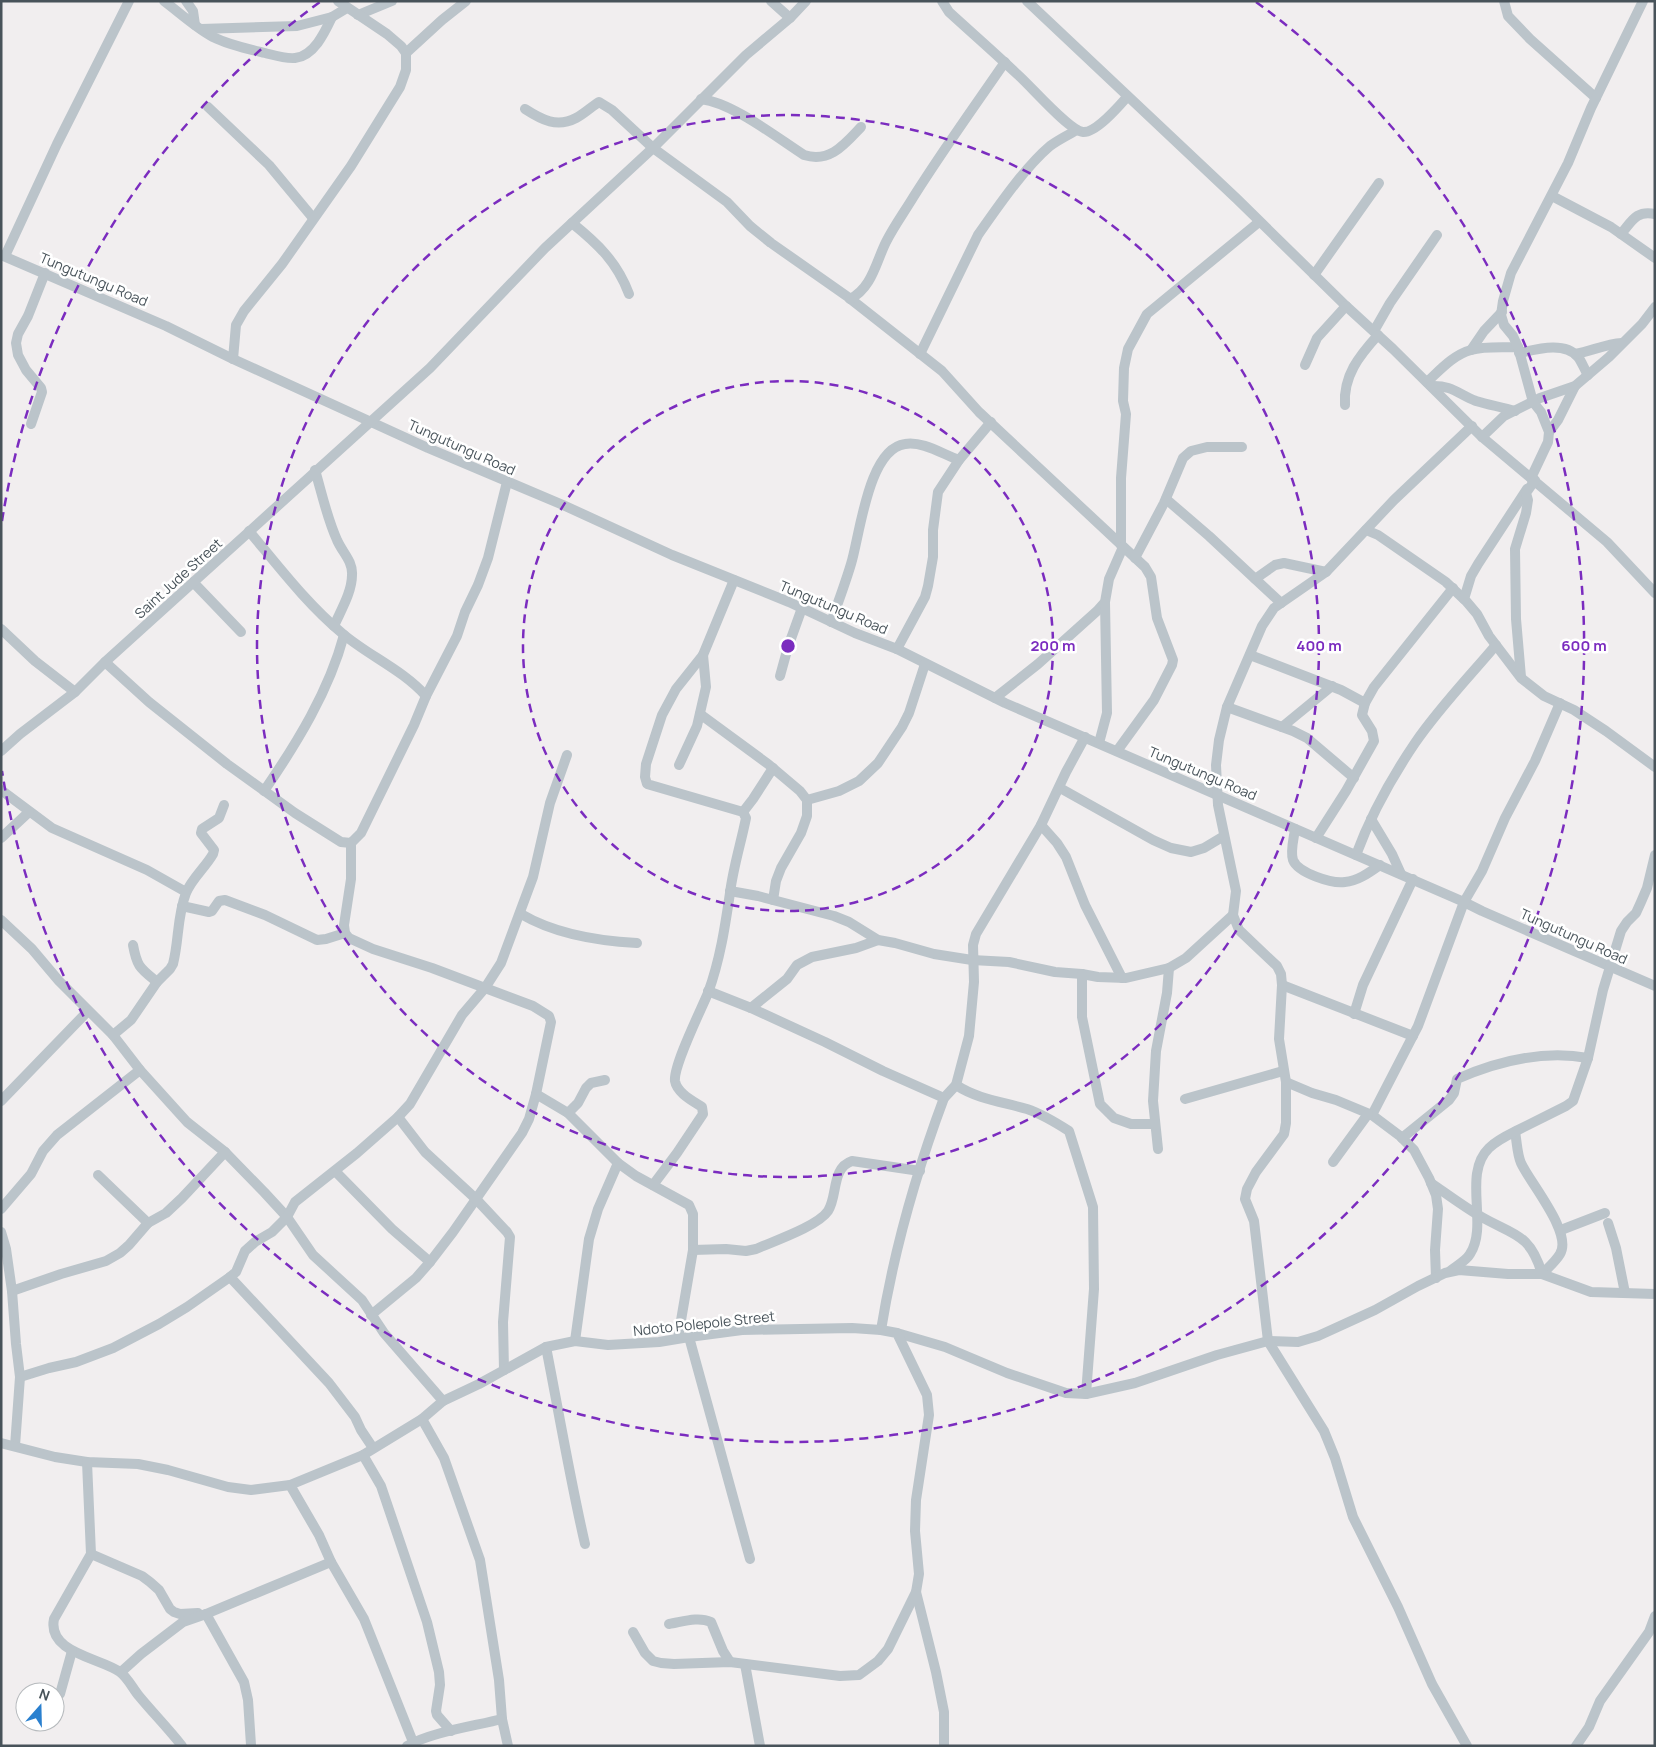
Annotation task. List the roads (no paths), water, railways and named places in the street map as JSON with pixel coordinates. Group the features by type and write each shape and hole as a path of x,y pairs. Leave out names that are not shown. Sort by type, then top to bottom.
{"street":[{"path":"3,256 129,1"},
{"path":"164,1 213,37 274,56 295,58 306,53 317,44 326,31 332,17"},
{"path":"186,1 193,11 198,27"},
{"path":"233,359 234,333 244,311 282,264 350,166 400,87 406,70 406,53 402,46 338,1"},
{"path":"358,15 392,1"},
{"path":"406,53 466,1"},
{"path":"771,1 790,18"},
{"name":"Saint Jude Street","path":"1,751 75,692 105,662 315,470 430,368 533,260 653,148 746,55 790,18 806,1"},
{"path":"942,1 949,12 1077,130 1084,132 1092,130 1127,97"},
{"path":"1027,1 1237,199 1482,437 1531,482 1607,542 1655,593"},
{"path":"1504,1 1508,16 1530,39 1596,98"},
{"path":"1464,599 1471,576 1531,482 1548,442 1549,432 1541,412 1533,402 1519,350 1513,336 1504,324 1502,312 1511,272 1552,196 1596,98 1643,1"},
{"path":"198,27 297,26 332,17 347,8"},
{"path":"850,299 858,295 867,285 887,240 940,154 1005,62"},
{"path":"701,99 714,101 733,110 804,155 811,157 822,158 832,153 861,127"},
{"path":"526,109 540,119 561,123 577,118 599,102 618,116 653,148 727,202 750,226 771,243 850,299 942,371 979,412 1145,567 1151,577 1156,618 1173,660 1154,700 1117,751"},
{"path":"208,107 269,165 313,218"},
{"path":"920,354 978,235 1038,158 1051,146 1077,130"},
{"path":"1314,275 1379,183"},
{"path":"1552,196 1611,226 1655,258"},
{"path":"1621,234 1639,214 1646,212 1655,214"},
{"path":"572,222 596,242 607,255 623,280 628,294"},
{"path":"1099,742 1107,713 1107,624 1105,602 1109,578 1122,546 1121,478 1126,414 1123,401 1128,348 1147,314 1259,222"},
{"path":"1345,405 1344,395 1348,375 1376,333 1390,303 1436,235"},
{"name":"Tungutungu Road","path":"3,256 166,326 233,359 507,482 802,608 855,633 897,649 995,698 1655,986"},
{"path":"31,424 42,388 26,370 18,355 16,344 18,334 28,316 45,273"},
{"path":"1305,365 1317,338 1346,306"},
{"path":"1549,432 1558,420 1575,386 1609,357 1642,324 1655,307"},
{"path":"1471,350 1488,326 1502,312"},
{"path":"1575,354 1587,352 1606,344 1622,343"},
{"path":"1429,384 1446,363 1471,350 1565,348 1575,354 1588,374"},
{"path":"1429,384 1452,388 1474,400 1515,411"},
{"path":"1482,437 1504,416 1533,402 1575,386"},
{"path":"897,649 925,597 933,557 933,530 938,492 959,460 991,422"},
{"path":"1467,1746 1432,1684 1398,1607 1353,1517 1335,1458 1324,1431 1268,1341 1254,1221 1245,1199 1247,1189 1256,1172 1284,1134 1287,1104 1286,1082 1279,1039 1282,985 1281,974 1277,966 1239,930 1233,915 1236,891 1224,836 1216,765 1226,707 1262,626 1274,608 1326,572 1394,500 1472,426"},
{"path":"831,622 852,562 866,498 883,458 893,448 904,444 916,444 959,460"},
{"path":"1135,558 1166,499 1183,458 1191,451 1207,447 1242,447"},
{"path":"315,470 337,542 352,566 350,590 334,626"},
{"path":"371,1315 416,1278 430,1262 522,1132 529,1119 536,1094 552,1022 549,1016 533,1006 350,938 345,933 344,925 351,878 350,843 361,832 457,636 488,558 507,482"},
{"path":"1521,678 1516,619 1515,549 1526,513 1531,482"},
{"path":"1166,499 1210,536 1282,603"},
{"path":"1366,530 1392,544 1464,599 1477,614 1496,645 1521,678 1544,696 1574,710 1606,731 1655,767"},
{"path":"249,531 307,600 334,626 401,674 426,696"},
{"path":"1255,579 1275,565 1284,563 1326,572"},
{"path":"653,1185 703,1114 702,1106 675,1084 675,1076 687,1040 708,991 725,932 730,891 746,818 743,812 647,784 645,777 646,764 662,715 676,689 703,655 734,580"},
{"path":"193,582 241,632"},
{"path":"1316,838 1354,778 1374,741 1372,731 1362,715 1365,704 1379,680 1452,588"},
{"path":"995,698 1050,653 1105,602"},
{"path":"780,676 788,646 802,608"},
{"path":"1,629 35,661 75,692"},
{"path":"264,791 310,717 337,658 344,635"},
{"path":"1356,855 1371,819 1415,743 1496,645"},
{"path":"679,765 697,726 706,687 703,655"},
{"path":"1250,655 1332,686 1365,704"},
{"path":"105,662 149,702 264,791 341,842 350,843"},
{"path":"807,800 839,791 859,781 878,762 902,727 909,713 926,664"},
{"path":"1282,727 1332,686"},
{"path":"1333,1162 1370,1114 1413,1036 1428,1003 1464,902 1482,871 1535,761 1560,703"},
{"path":"1226,707 1282,727 1306,738 1354,778"},
{"path":"700,714 772,768 800,791 807,800 807,816 801,834 781,868 776,881 773,900"},
{"path":"881,1330 899,1240 944,1098 956,1086 969,1036 974,982 972,945 976,934 1041,825 1085,737"},
{"path":"20,1377 76,1362 113,1348 159,1324 230,1277 236,1272 245,1251 250,1245 272,1232 287,1217 295,1202 335,1171 398,1117 410,1104 462,1015 485,988 501,963 534,878 550,803 567,755"},
{"path":"743,812 772,768"},
{"path":"1060,788 1153,840 1171,848 1191,852 1204,848 1224,836"},
{"path":"1,790 52,828 147,870 186,892"},
{"path":"113,1035 130,1020 156,982 173,964 186,892 214,850 202,836 202,829 219,818 224,805"},
{"path":"1,838 29,812"},
{"path":"1371,819 1392,854 1401,874"},
{"path":"1041,825 1057,843 1066,857 1085,905 1122,978"},
{"path":"1295,829 1292,853 1294,861 1299,868 1322,879 1345,883 1364,876 1380,865"},
{"path":"1449,1272 1472,1253 1477,1229 1478,1215 1475,1203 1481,1158 1488,1148 1573,1101 1588,1058 1603,990 1621,932 1626,922 1636,913 1648,888 1655,855"},
{"path":"1354,1014 1363,985 1412,879"},
{"path":"730,891 834,916 849,922 878,940 934,954 972,960 1009,962 1054,972 1098,977 1122,978 1169,968 1186,958 1233,915"},
{"path":"182,906 209,912 212,911 219,900 225,900 265,915 317,940 345,933"},
{"path":"521,914 548,927 597,939 637,943"},
{"path":"1,920 32,949 88,1011 113,1035 140,1070 188,1122 225,1152 287,1217 314,1255 362,1300 384,1333 443,1401"},
{"path":"751,1008 787,979 797,965 812,957 856,948 878,940"},
{"path":"133,945 140,968 156,982"},
{"path":"1158,1149 1153,1101 1156,1051 1167,993 1169,968"},
{"path":"1082,974 1082,1017 1100,1104 1114,1118 1131,1124 1155,1124"},
{"path":"1282,985 1413,1036"},
{"path":"708,991 751,1008 944,1098"},
{"path":"1,1101 88,1011"},
{"path":"1402,1138 1449,1100 1454,1093 1457,1078 1506,1062 1531,1057 1558,1054 1588,1058"},
{"path":"1,1209 31,1174 43,1151 56,1135 140,1070"},
{"path":"1185,1099 1284,1071"},
{"path":"568,1113 578,1103 591,1083 605,1080"},
{"path":"1286,1082 1370,1114 1402,1138 1414,1150 1436,1196 1438,1209 1435,1250 1436,1278"},
{"path":"956,1086 968,1093 1047,1117 1069,1131 1094,1207 1094,1289 1086,1394"},
{"path":"536,1094 568,1113 618,1164 689,1205 693,1214 693,1250 678,1338"},
{"path":"398,1117 425,1152 476,1199 508,1232 510,1237 503,1322 504,1370"},
{"path":"1515,1132 1520,1160 1528,1178 1561,1230 1563,1242 1561,1253 1542,1274"},
{"path":"12,1291 106,1261 120,1253 148,1223 166,1213 177,1203 225,1152"},
{"path":"693,1250 726,1249 746,1251 756,1249 813,1223 824,1216 830,1208 840,1169 852,1161 920,1171"},
{"path":"575,1341 588,1239 598,1209 618,1164"},
{"path":"335,1171 392,1229 430,1262"},
{"path":"98,1175 148,1223"},
{"path":"1431,1183 1478,1215 1511,1230 1522,1238 1532,1250 1542,1274"},
{"path":"1561,1230 1606,1218 1616,1248 1625,1293"},
{"path":"1,1232 6,1249 12,1291 20,1377 15,1446"},
{"path":"1449,1272 1459,1270 1508,1274 1542,1274 1591,1292 1655,1294"},
{"name":"Ndoto Polepole Street","path":"1,1443 55,1457 87,1462 146,1466 191,1475 228,1487 251,1490 290,1485 363,1455 422,1418 443,1401 479,1384 546,1347 575,1341 608,1345 660,1342 742,1330 852,1328 881,1330 945,1347 1007,1373 1066,1393 1086,1394 1135,1383 1217,1355 1268,1341 1298,1342 1318,1336 1375,1310 1418,1286 1449,1272"},
{"path":"230,1277 329,1383 355,1417 361,1430 374,1448"},
{"path":"633,1632 644,1653 653,1660 674,1664 730,1662 840,1676 859,1675 878,1661 888,1649 916,1592 919,1574 915,1531 916,1500 929,1415 927,1395 897,1333"},
{"path":"689,1337 750,1559"},
{"path":"546,1347 566,1448 570,1479 585,1544"},
{"path":"422,1418 444,1458 480,1560 499,1680 502,1719 508,1746"},
{"path":"363,1455 381,1486 427,1622 439,1672 440,1685 436,1711 437,1715 451,1731"},
{"path":"87,1462 91,1554 54,1619 55,1633 72,1651 121,1672 182,1746"},
{"path":"290,1485 364,1619 410,1744 451,1731 502,1719"},
{"path":"91,1554 142,1576 159,1590 170,1609 174,1612 180,1614 209,1612"},
{"path":"121,1672 161,1637 183,1622 331,1562"},
{"path":"916,1592 944,1712 944,1746"},
{"path":"209,1612 247,1691 251,1745"},
{"path":"1576,1746 1589,1727 1600,1701 1649,1632 1655,1616"},
{"path":"669,1624 697,1620 711,1622 722,1651 730,1662"},
{"path":"63,1682 72,1651"},
{"path":"745,1664 760,1746"}]}
